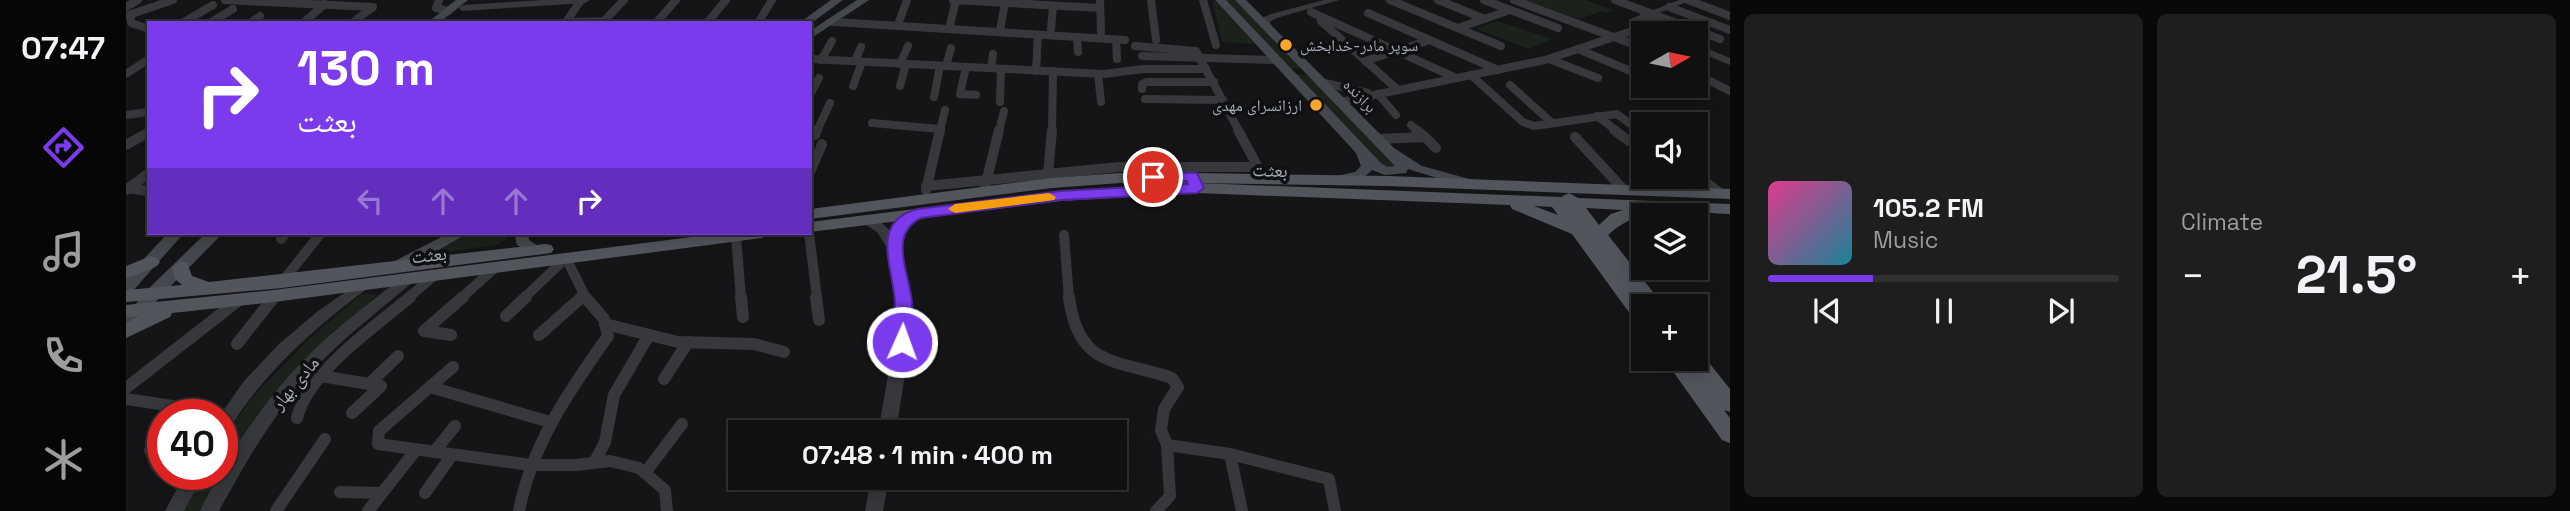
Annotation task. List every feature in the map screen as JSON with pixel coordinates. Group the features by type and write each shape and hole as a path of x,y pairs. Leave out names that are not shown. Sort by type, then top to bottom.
{"main road":[{"path":"449,17 463,4 473,0"},
{"path":"807,21 838,0"},
{"path":"812,35 864,0"},
{"name":"برازنده","path":"1220,0 1380,169 1391,172 1401,170 1402,165 1389,151 1243,2"},
{"path":"1288,72 1310,71"},
{"name":"برازنده","path":"1389,151 1426,172 1479,191"},
{"path":"1337,180 1360,175 1368,166 1363,153"},
{"name":"بعثت","path":"812,214 923,200 1061,195 1195,182 1261,172 1479,191"},
{"name":"بعثت","path":"812,227 865,220 923,200 985,186 1134,177 1195,182 1555,194 1624,190 1725,194"},
{"path":"1479,191 1591,235"},
{"path":"1555,194 1644,294"},
{"name":"بعثت","path":"1555,194 1575,202 1631,205"},
{"path":"1575,202 1591,235 1631,298"},
{"name":"بعثت","path":"1708,208 1730,209"},
{"path":"1591,235 1631,212"},
{"path":"126,288 174,235"},
{"path":"126,329 133,310 213,235"},
{"path":"401,273 457,235"},
{"path":"521,235 522,242 536,250"},
{"name":"بعثت","path":"133,310 239,300 278,289 651,235"},
{"name":"بعثت","path":"126,296 209,289 363,285 401,273 435,275 745,235"},
{"path":"126,272 151,262"},
{"path":"181,267 184,279 209,289"},
{"path":"126,329 177,307"},
{"path":"1683,371 1730,434"},
{"path":"1704,371 1730,404"}],"street":[{"path":"126,8 138,0"},
{"path":"147,28 131,23 128,16 173,0"},
{"path":"225,0 327,2 373,7 355,21"},
{"path":"350,6 358,0"},
{"path":"439,0 436,8 449,17"},
{"path":"463,4 580,0"},
{"path":"567,21 580,0"},
{"path":"604,21 624,0"},
{"path":"658,21 676,0"},
{"path":"709,21 726,0"},
{"path":"759,21 772,0"},
{"path":"899,22 907,0"},
{"path":"934,97 951,45 954,0 1053,6 1100,4 1101,32"},
{"path":"1151,0 1156,40"},
{"path":"1203,0 1216,45"},
{"path":"1265,25 1273,13 1315,0"},
{"path":"1243,2 1273,13 1308,10 1334,0"},
{"path":"1390,0 1501,46"},
{"path":"1438,0 1485,19"},
{"path":"1484,0 1558,28"},
{"path":"1514,0 1631,43"},
{"path":"1615,0 1663,10 1730,30"},
{"path":"305,21 327,2"},
{"path":"1005,3 993,49 1002,107 985,186 1048,174 1132,167 1261,172"},
{"path":"1458,28 1526,4"},
{"path":"185,21 213,5"},
{"path":"1051,29 1053,6"},
{"path":"213,21 233,9"},
{"path":"1308,10 1456,78"},
{"path":"1308,10 1398,90"},
{"path":"1663,10 1730,37"},
{"path":"1663,10 1720,39"},
{"path":"1340,102 1549,59 1615,37 1663,10 1730,16"},
{"path":"1368,13 1498,70"},
{"path":"253,21 260,16"},
{"path":"834,22 952,27 1121,40 1117,59"},
{"path":"913,37 916,27"},
{"path":"1037,71 1038,35"},
{"path":"1077,37 1079,73"},
{"path":"1366,61 1430,40"},
{"path":"821,60 832,41"},
{"path":"900,86 908,46"},
{"path":"1135,46 1198,55 1276,60"},
{"path":"853,86 861,47"},
{"path":"1708,48 1730,62"},
{"path":"1578,49 1631,73"},
{"path":"1142,56 1198,55"},
{"path":"1198,55 1261,172"},
{"path":"812,59 1098,74 1143,68 1206,69"},
{"path":"1549,59 1598,78"},
{"path":"126,74 147,60"},
{"path":"966,67 960,94 976,95"},
{"path":"1048,174 1054,71"},
{"path":"1098,74 1101,102"},
{"path":"1471,75 1524,121 1534,126 1617,114 1631,125"},
{"path":"812,91 819,78"},
{"path":"1708,80 1730,91"},
{"path":"1142,89 1142,83 1147,82 1214,82"},
{"path":"1321,82 1378,94 1396,115"},
{"path":"1510,85 1552,123"},
{"path":"1146,99 1223,100"},
{"path":"815,135 830,103"},
{"path":"893,246 902,225 923,200 945,110"},
{"path":"126,115 147,112"},
{"path":"1599,116 1629,141"},
{"path":"812,120 822,121"},
{"path":"872,123 940,129"},
{"path":"1411,125 1436,148"},
{"path":"126,145 147,133"},
{"path":"1377,139 1425,137"},
{"path":"1574,137 1624,190"},
{"path":"812,168 822,144"},
{"path":"127,189 147,174"},
{"path":"1708,183 1725,194"},
{"path":"127,189 147,191"},
{"path":"865,220 882,229 893,246 903,303 902,342 889,420"},
{"path":"237,344 319,235"},
{"path":"809,235 819,320"},
{"path":"1064,235 1072,311 1082,343 1087,350 1120,363 1165,375 1172,378 1178,387 1164,409 1161,430 1167,445 1170,496 1156,511"},
{"path":"736,236 743,317"},
{"path":"506,316 566,258 584,295 605,324 608,336 550,422 522,486 519,511"},
{"path":"451,335 424,331 496,267"},
{"name":"مادی بهار","path":"209,511 237,460 291,384 401,273"},
{"path":"297,418 301,402 321,376 435,275"},
{"name":"مادی بهار","path":"238,401 299,335 363,285"},
{"path":"539,335 584,295"},
{"path":"126,388 239,300"},
{"path":"605,324 688,342 754,344 784,352"},
{"path":"594,463 605,442 614,395 649,335"},
{"path":"663,379 688,342"},
{"path":"369,384 398,356"},
{"path":"453,367 379,431 378,444 531,466 610,460 639,468 665,490 667,511"},
{"path":"321,376 381,386 352,413"},
{"path":"430,387 550,422"},
{"path":"126,399 147,402"},
{"path":"645,473 682,424"},
{"path":"434,452 456,426"},
{"path":"276,511 325,439"},
{"path":"1167,445 1230,454 1329,479 1335,511"},
{"path":"368,511 416,450"},
{"path":"1230,454 1241,511"},
{"path":"425,493 452,455"},
{"path":"174,511 186,490"},
{"path":"874,511 878,490"},
{"path":"341,492 382,493"}],"shaded area":[{"path":"1212,0 1215,1 1255,44 1222,42"},
{"path":"1225,0 1235,0 1301,68 1289,69"},
{"path":"1526,0 1585,0 1614,10 1579,19"},
{"path":"1497,21 1553,39 1529,49 1477,29"},
{"path":"1297,75 1310,76 1397,165 1386,168"},
{"path":"464,235 510,235 500,244 434,254"},
{"path":"362,294 378,294 277,389 238,445 238,418 252,398 307,341"},
{"path":"193,490 212,490 201,511 181,511"}],"slow traffic":[{"path":"955,209 1049,197"}],"place":[{"name":"سوپر مادر-خدابخش","path":"1286,45"},
{"name":"ارزانسرای مهدی","path":"1316,105"}],"route":[{"path":"902,342 903,303 893,246 896,233 909,218 918,214 1061,195 1197,188 1192,176 1153,177"}]}
